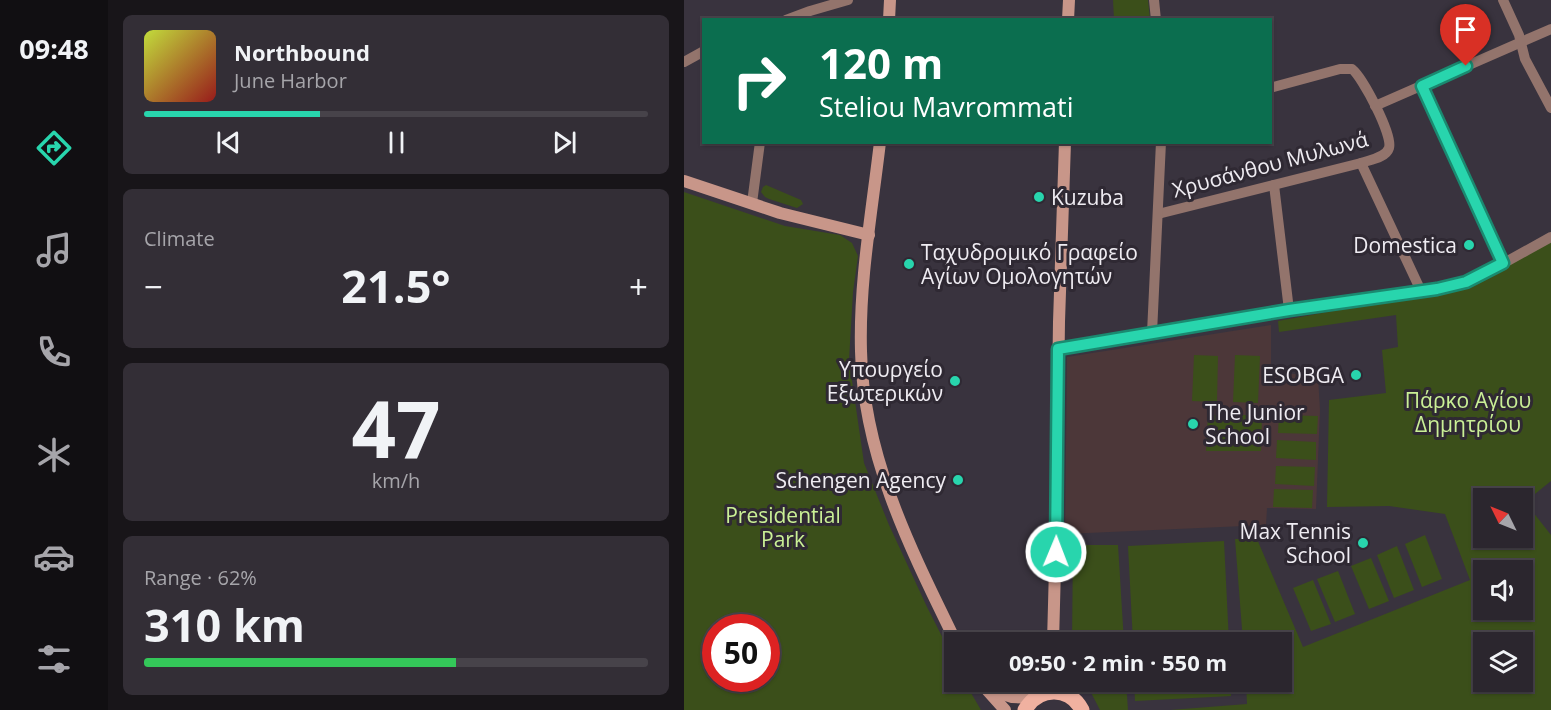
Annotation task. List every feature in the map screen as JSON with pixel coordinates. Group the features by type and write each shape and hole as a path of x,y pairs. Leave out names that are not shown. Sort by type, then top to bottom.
{"main road":[{"path":"889,18 890,0"},
{"path":"1068,18 1069,0"},
{"path":"880,144 864,284 861,348 873,438 902,528 951,632"},
{"path":"1054,632 1058,349 1065,144"},
{"path":"684,181 806,220 869,235"},
{"path":"1000,692 1012,697 1037,696 1054,691 1071,697"},
{"path":"989,692 1005,710"},
{"path":"1069,692 1082,710"}],"street":[{"path":"792,18 848,0"},
{"path":"1154,0 1156,18"},
{"path":"1503,0 1521,43 1525,59 1551,108"},
{"path":"1272,87 1340,69 1352,69 1362,79 1375,106 1551,29"},
{"path":"684,62 702,52"},
{"path":"1422,86 1503,263"},
{"name":"Χρυσάνθου Μυλωνά","path":"1158,214 1361,163 1380,156 1386,153 1389,147 1388,138 1375,106"},
{"path":"752,203 760,144"},
{"path":"1152,333 1161,144"},
{"path":"1361,163 1421,291"},
{"path":"1275,184 1289,310"},
{"path":"1058,349 1466,282 1551,237"}],"shaded area":[{"name":"The Junior School","path":"1271,325 1271,371 1318,377 1320,410 1316,509 1267,508 1266,525 1065,534 1067,357"}],"green space":[{"path":"1113,0 1148,0 1150,18 1114,18"},
{"path":"766,185 801,200 803,204 797,208 765,197 761,192"},
{"name":"Presidential Park","path":"684,192 785,226 840,235 852,243 858,256 853,292 849,360 864,463 889,525 944,640 944,692 970,692 981,710 684,710"},
{"name":"Πάρκο Αγίου Δημητρίου","path":"1551,241 1551,481 1533,496 1533,488 1473,488 1473,548 1533,548 1533,512 1551,535 1551,710 1170,710 1247,704 1246,692 1292,692 1292,632 1242,632 1235,539 1257,539 1303,647 1470,580 1445,514 1389,506 1327,507 1329,400 1386,393 1382,350 1398,347 1396,315 1279,332 1278,321 1472,286"},
{"path":"1194,355 1218,356 1217,402 1192,401"},
{"path":"1235,355 1260,356 1258,403 1233,402"},
{"path":"1208,415 1262,415 1261,451 1206,451"},
{"path":"1279,415 1318,416 1317,434 1278,433"},
{"path":"1277,440 1316,442 1316,460 1276,458"},
{"path":"1276,466 1315,467 1314,486 1275,484"},
{"path":"1274,489 1313,490 1312,508 1273,507"},
{"path":"1425,535 1442,579 1422,587 1405,544"},
{"path":"1224,541 1229,632 1132,632 1128,546"},
{"path":"1073,545 1118,545 1123,632 1072,632"},
{"path":"1397,546 1414,590 1394,598 1377,555"},
{"path":"1371,558 1389,601 1369,609 1351,566"},
{"path":"1338,571 1355,614 1335,622 1317,579"},
{"path":"1313,580 1331,624 1311,631 1293,588"},
{"path":"1091,692 1127,692 1128,710 1100,710"},
{"path":"1135,692 1231,692 1231,696 1135,701"}],"place":[{"name":"Kuzuba","path":"1039,197"},
{"name":"Domestica","path":"1469,245"},
{"name":"Ταχυδρομικό Γραφείο Αγίων Ομολογητών","path":"909,264"},
{"name":"ESOBGA","path":"1356,375"},
{"name":"Υπουργείο Εξωτερικών","path":"955,381"},
{"name":"The Junior School","path":"1193,424"},
{"name":"Schengen Agency","path":"958,480"},
{"name":"Max Tennis School","path":"1363,543"}],"route":[{"path":"1056,552 1058,349 1289,310 1437,289 1475,279 1503,263 1422,86 1466,66"}]}
